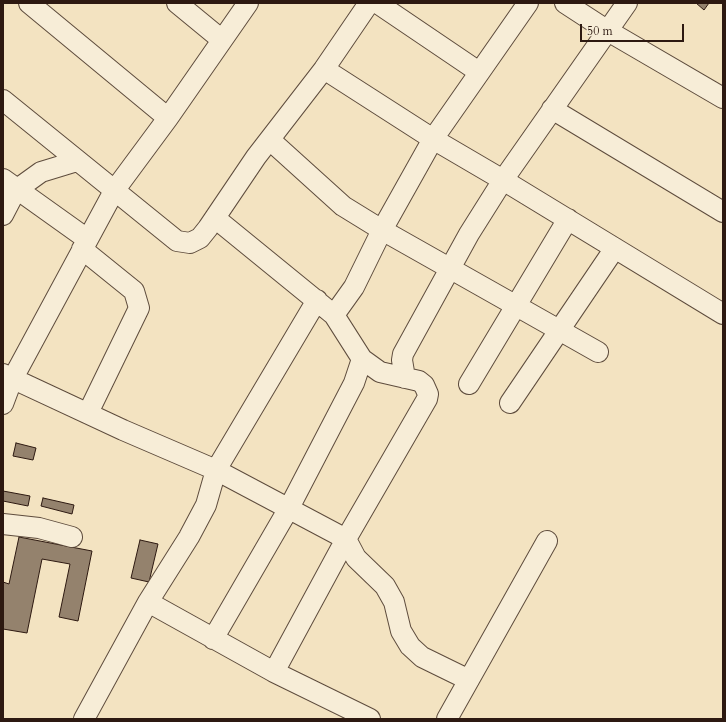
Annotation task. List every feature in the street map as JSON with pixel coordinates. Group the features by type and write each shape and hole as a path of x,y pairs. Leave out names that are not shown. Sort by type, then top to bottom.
{"street":[{"path":"29,3 168,118"},
{"path":"177,3 222,40"},
{"path":"3,404 8,377 114,191 168,118 248,3"},
{"path":"3,100 177,241 183,243 195,242 200,238 215,218 256,157 324,69 369,3"},
{"path":"377,3 479,72"},
{"path":"334,315 354,287 382,230 433,139 528,3"},
{"path":"565,3 608,31 723,98"},
{"path":"405,378 402,360 403,354 469,234 503,180 627,3"},
{"path":"324,69 433,139 568,219 723,314"},
{"path":"552,109 723,212"},
{"path":"270,140 343,206 450,269 598,352"},
{"path":"9,185 40,172 77,161"},
{"path":"3,215 9,185"},
{"path":"9,185 84,244 134,291 139,308 88,413"},
{"path":"215,218 334,315 362,359 380,372 420,381 427,390 428,399 346,539 274,672"},
{"path":"469,384 568,219"},
{"path":"510,403 615,248"},
{"path":"84,719 148,602 189,537 206,505 216,470 317,300"},
{"path":"213,639 289,508 354,383 362,359"},
{"path":"8,377 216,470 346,539 356,558 385,586 394,602 401,631 410,646 422,657 469,680"},
{"path":"3,524 39,528 72,537"},
{"path":"447,719 547,541"},
{"path":"148,602 274,672 370,719"}],"building":[{"path":"696,3 709,3 704,10"},
{"path":"16,443 36,448 33,460 13,456"},
{"path":"3,491 30,496 28,506 3,501"},
{"path":"43,498 74,505 72,514 41,506"},
{"path":"19,537 92,551 78,621 59,617 70,564 42,559 27,633 3,629 3,582 9,584"},
{"path":"140,540 158,544 149,582 131,578"}]}
